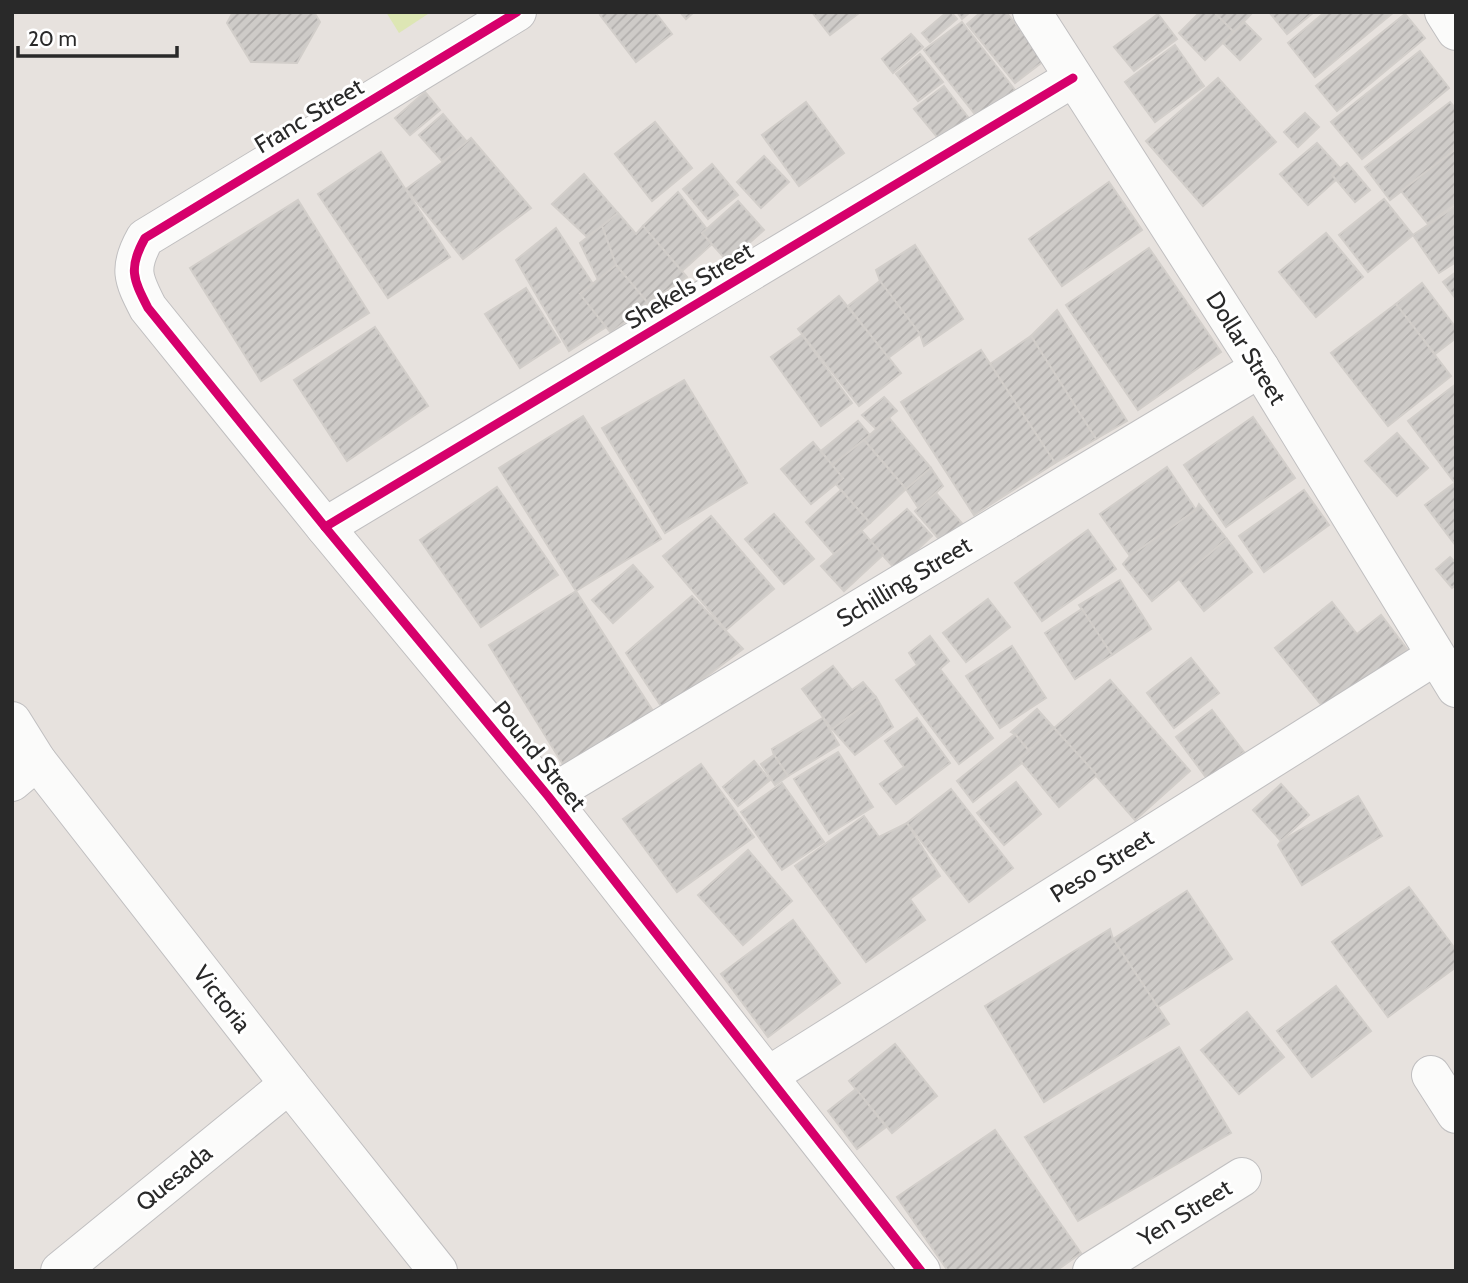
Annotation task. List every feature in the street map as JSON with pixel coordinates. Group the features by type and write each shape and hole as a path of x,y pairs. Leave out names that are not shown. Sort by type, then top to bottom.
{"street":[{"name":"Franc Street","path":"133,264 145,239 517,12"},
{"name":"Dollar Street","path":"1032,12 1260,369 1456,688"},
{"path":"1444,12 1456,32"},
{"name":"Shekels Street","path":"325,527 1073,78"},
{"name":"Pound Street","path":"133,264 139,290 148,308 548,796 921,1271"},
{"name":"Schilling Street","path":"548,796 1260,369"},
{"name":"Peso Street","path":"768,1076 1435,656"},
{"name":"Victoria","path":"12,721 25,771 289,1084 438,1271"},
{"path":"1431,1075 1456,1114"},
{"name":"Quesada","path":"60,1271 289,1084"},
{"name":"Yen Street","path":"1092,1271 1242,1178"}],"green space":[{"path":"386,12 431,12 399,33"}],"building":[{"path":"233,12 314,12 320,22 297,63 251,62 227,23"},
{"path":"604,12 655,12 672,34 636,62 600,15"},
{"path":"680,12 694,12 686,19"},
{"path":"812,12 859,12 859,13 830,35"},
{"path":"947,12 951,12 957,19 930,42 922,33"},
{"path":"957,12 970,12 962,19"},
{"path":"981,12 1006,12 1045,60 1015,83 967,24"},
{"path":"1200,12 1214,12 1234,32 1205,60 1179,33"},
{"path":"1214,12 1251,12 1252,13 1234,32"},
{"path":"1269,12 1314,12 1287,34"},
{"path":"1325,12 1394,12 1315,77 1288,43"},
{"path":"1158,14 1177,39 1134,71 1114,47"},
{"path":"1405,14 1425,38 1337,111 1316,86"},
{"path":"962,22 1015,90 978,118 924,50"},
{"path":"1244,22 1261,39 1240,60 1223,43"},
{"path":"911,34 923,47 893,73 882,59"},
{"path":"1175,45 1204,86 1155,122 1125,82"},
{"path":"1420,51 1449,88 1362,159 1331,122"},
{"path":"920,54 943,82 918,101 896,74"},
{"path":"1218,78 1276,142 1203,206 1146,141"},
{"path":"944,86 971,121 942,143 914,109"},
{"path":"425,92 440,110 410,135 395,118"},
{"path":"806,102 844,153 799,186 762,135"},
{"path":"1450,102 1456,109 1456,149 1390,200 1365,167"},
{"path":"1305,113 1319,127 1298,147 1284,132"},
{"path":"443,114 467,142 443,162 419,135"},
{"path":"655,122 692,168 652,201 615,154"},
{"path":"471,138 531,208 463,259 406,189"},
{"path":"1317,143 1340,168 1332,175 1336,180 1308,205 1280,174"},
{"path":"1456,149 1456,203 1428,224 1401,191"},
{"path":"381,152 450,257 388,298 318,194"},
{"path":"764,156 789,182 761,208 737,182"},
{"path":"1347,163 1370,190 1355,202 1332,175"},
{"path":"712,164 738,195 708,219 683,189"},
{"path":"584,174 618,213 587,237 552,204"},
{"path":"1109,182 1142,230 1062,286 1029,239"},
{"path":"678,192 707,229 702,233 712,244 682,271 643,226"},
{"path":"1384,199 1413,235 1368,272 1339,235"},
{"path":"298,200 369,313 261,381 190,268"},
{"path":"738,201 764,230 728,262 702,233"},
{"path":"1456,206 1456,262 1439,273 1413,235"},
{"path":"618,213 636,234 643,226 687,277 648,303 616,265 602,226"},
{"path":"602,226 616,265 598,280 580,243"},
{"path":"556,228 593,284 580,294 606,327 569,351 516,260"},
{"path":"1326,233 1363,277 1316,317 1279,272"},
{"path":"915,245 963,319 924,346 920,334 880,281 876,270"},
{"path":"1149,248 1221,352 1138,410 1066,305"},
{"path":"616,265 648,303 611,333 580,294"},
{"path":"1456,272 1456,299 1443,282"},
{"path":"880,281 920,334 888,358 848,306"},
{"path":"1422,283 1456,328 1456,338 1435,354 1396,304"},
{"path":"526,288 560,342 520,368 485,314"},
{"path":"839,296 901,373 859,406 798,329"},
{"path":"1396,304 1451,376 1388,426 1331,353"},
{"path":"1057,310 1127,421 1096,439 1031,336"},
{"path":"375,327 428,406 347,461 294,380"},
{"path":"802,335 852,403 821,426 771,357"},
{"path":"1031,336 1096,439 1055,463 990,364"},
{"path":"981,350 1055,463 974,515 901,402"},
{"path":"684,380 747,483 665,533 602,428"},
{"path":"1456,384 1456,482 1455,483 1408,421"},
{"path":"884,397 897,411 876,429 862,415"},
{"path":"583,416 661,539 576,591 499,468"},
{"path":"1253,417 1295,478 1226,527 1184,465"},
{"path":"889,418 931,468 906,489 864,440"},
{"path":"858,421 870,435 832,465 821,451"},
{"path":"1397,433 1428,468 1397,496 1365,461"},
{"path":"864,440 906,489 870,523 836,484 843,478 832,465"},
{"path":"813,442 843,478 811,504 781,469"},
{"path":"1167,467 1196,510 1130,556 1100,514"},
{"path":"931,468 943,486 919,509 906,489"},
{"path":"1456,482 1456,546 1425,505"},
{"path":"497,487 558,575 481,627 420,540"},
{"path":"841,490 870,523 834,554 806,522"},
{"path":"1304,490 1329,525 1264,572 1239,536"},
{"path":"936,493 965,527 944,545 915,511"},
{"path":"1199,504 1227,539 1152,601 1123,564 1130,556 1196,510"},
{"path":"907,509 932,536 896,570 870,541"},
{"path":"774,514 814,559 784,584 745,539"},
{"path":"711,516 774,589 726,630 663,556"},
{"path":"861,530 883,555 844,591 821,566"},
{"path":"1088,530 1116,569 1042,621 1015,583"},
{"path":"1227,539 1252,572 1204,611 1179,579"},
{"path":"1450,557 1456,563 1456,585 1452,588 1436,569"},
{"path":"633,565 653,587 613,623 592,600"},
{"path":"1120,580 1151,629 1112,655 1079,605"},
{"path":"576,591 653,711 564,766 489,645"},
{"path":"692,596 743,649 663,709 626,653"},
{"path":"988,599 1010,627 966,662 943,633"},
{"path":"1332,602 1357,634 1381,615 1407,649 1328,713 1275,648"},
{"path":"1082,609 1112,655 1075,679 1045,633"},
{"path":"930,636 949,661 940,669 993,738 959,764 896,680 917,665 909,653"},
{"path":"1012,646 1046,698 1000,728 966,676"},
{"path":"1191,658 1219,693 1174,728 1147,693"},
{"path":"833,666 852,690 863,682 876,697 832,729 802,689"},
{"path":"1110,680 1190,771 1135,820 1054,728"},
{"path":"876,697 893,727 855,755 832,729"},
{"path":"1037,709 1054,728 1029,751 1011,732"},
{"path":"1212,710 1244,752 1208,780 1176,737"},
{"path":"823,718 839,745 788,776 772,749"},
{"path":"917,718 950,763 896,804 880,784 904,767 885,741"},
{"path":"1054,728 1097,775 1059,807 1019,759"},
{"path":"1015,734 1029,751 1019,759 1022,763 973,802 957,781"},
{"path":"838,752 873,807 829,834 794,779"},
{"path":"774,755 788,776 775,785 761,764"},
{"path":"754,761 770,780 738,806 723,787"},
{"path":"701,764 754,837 677,892 623,819"},
{"path":"1016,782 1041,814 1004,845 977,813"},
{"path":"782,783 824,842 782,870 741,812"},
{"path":"1281,784 1309,815 1281,841 1253,810"},
{"path":"951,789 1013,868 969,902 907,823"},
{"path":"1358,796 1382,836 1302,885 1278,845"},
{"path":"864,816 879,837 907,823 940,876 910,899 925,920 866,962 795,866"},
{"path":"748,850 792,901 743,945 698,895"},
{"path":"1409,887 1456,950 1456,967 1388,1017 1332,942"},
{"path":"1187,891 1232,959 1158,1007 1113,939"},
{"path":"793,920 840,983 768,1037 721,974"},
{"path":"1110,929 1113,939 1169,1024 1044,1102 985,1006"},
{"path":"1336,986 1371,1031 1312,1077 1277,1031"},
{"path":"1247,1012 1284,1057 1239,1094 1201,1050"},
{"path":"895,1044 937,1096 892,1133 849,1081"},
{"path":"1179,1047 1231,1133 1078,1221 1025,1137"},
{"path":"856,1089 886,1127 857,1149 828,1111"},
{"path":"995,1130 1081,1253 1056,1271 948,1271 897,1197"}],"cycle path":[{"path":"517,12 145,238 136,258 136,281 148,308 548,796 921,1271"},
{"path":"325,527 1073,78"}]}
